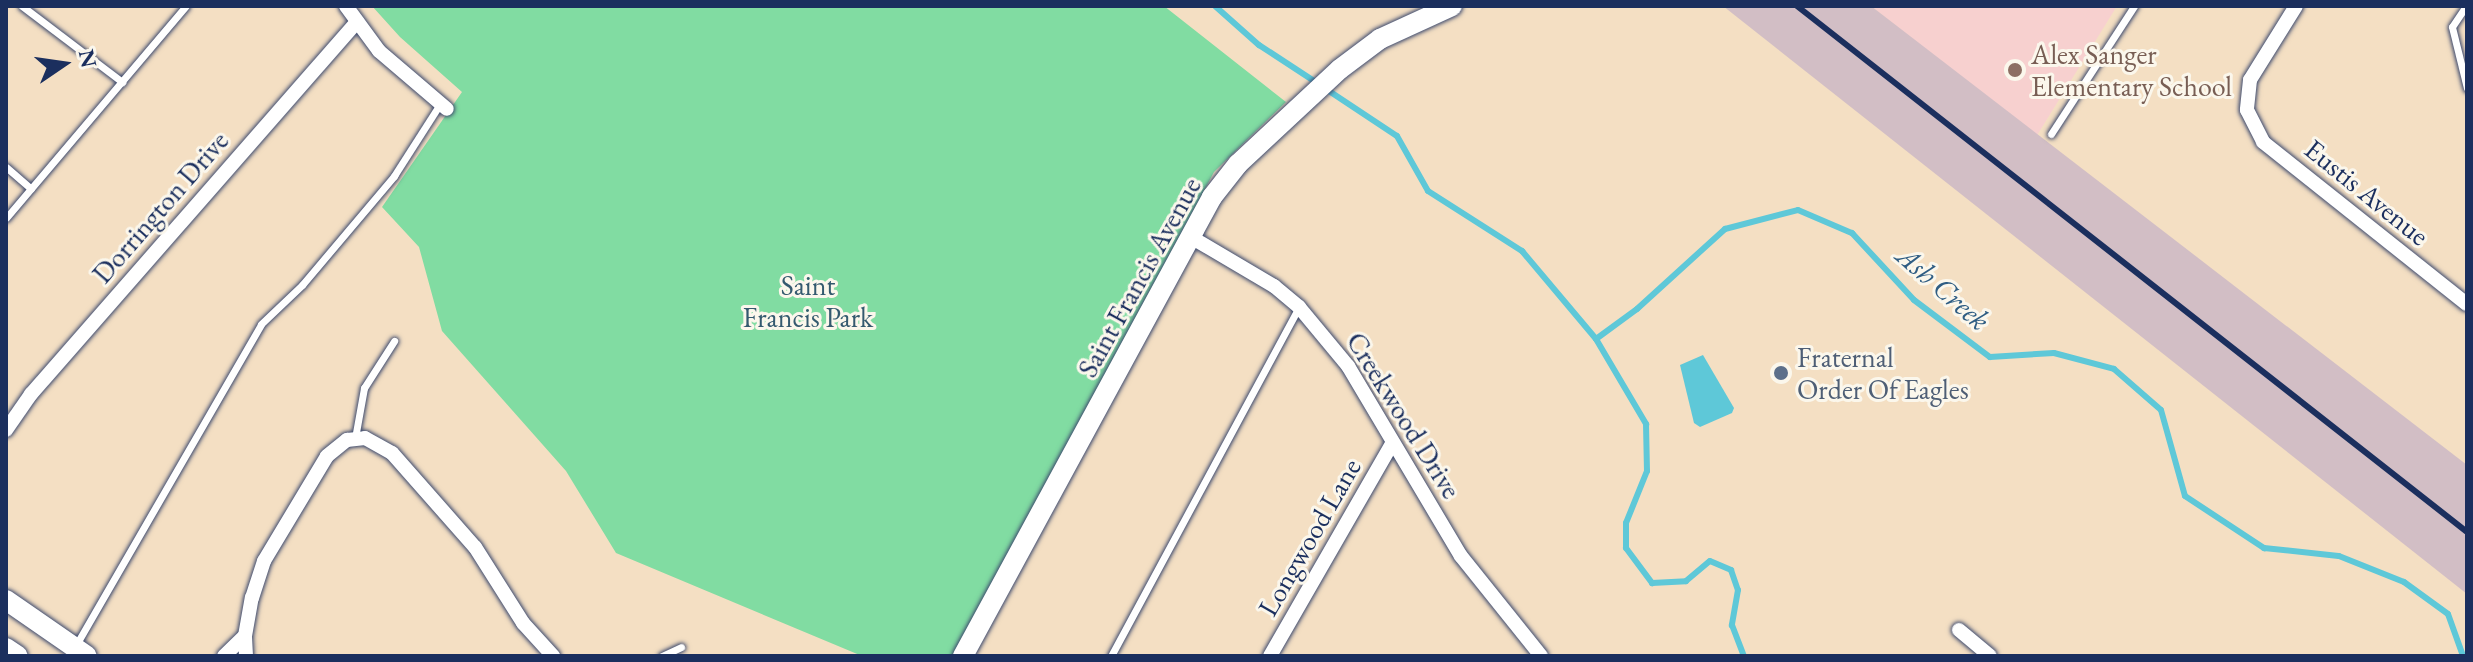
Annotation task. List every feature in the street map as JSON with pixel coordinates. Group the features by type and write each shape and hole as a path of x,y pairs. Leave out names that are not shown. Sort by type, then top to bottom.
{"street":[{"path":"346,6 379,51 444,106"},
{"name":"Saint Francis Avenue","path":"963,656 1189,236 1238,164 1280,121 1380,39 1452,6"},
{"name":"Eustis Avenue","path":"2296,6 2250,80 2247,110 2263,142 2467,304"},
{"name":"Dorrington Drive","path":"6,430 31,394 357,22"},
{"name":"Creekwood Drive","path":"1189,236 1274,286 1299,307 1348,366 1461,556 1541,656"},
{"path":"246,656 245,636 252,598 264,561 327,456 355,438 375,441 392,453 475,547 528,631 553,656"},
{"name":"Longwood Lane","path":"1270,656 1392,444"},
{"path":"6,600 81,652"},
{"path":"1959,630 1990,656"},
{"path":"224,656 245,636"},
{"path":"6,648 18,656"}],"lane":[{"path":"22,6 122,82"},
{"path":"6,218 186,6"},
{"path":"2051,134 2134,6"},
{"path":"2466,6 2452,27 2467,88"},
{"path":"81,652 261,324 302,285 394,176 444,106"},
{"path":"6,167 31,189"},
{"path":"1111,656 1299,307"},
{"path":"355,438 364,388 394,341"},
{"path":"662,656 681,647"}],"shaded area":[{"path":"1723,6 1871,6 2467,465 2467,594"},
{"name":"Alex Sanger Elementary School","path":"1871,6 2117,6 2036,137"}],"green space":[{"name":"Saint Francis Park","path":"372,6 1164,6 1286,102 1214,172 956,656 862,656 616,553 566,471 442,331 419,247 382,207 462,92 400,37"}],"water":[{"path":"1703,355 1734,408 1732,413 1700,427 1694,423 1680,365"}],"waterway":[{"path":"1215,6 1259,45 1317,83"},
{"path":"1326,89 1397,136 1428,191 1522,251 1596,339 1646,424 1647,471 1626,523 1626,548 1652,583 1686,581 1710,561 1731,570 1738,590 1732,625 1744,656"},
{"name":"Ash Creek","path":"1596,339 1637,309 1725,229 1798,210 1852,233 1914,300 1990,357 2054,353 2114,369 2161,410 2185,496 2264,548 2339,556 2404,582 2448,614 2463,656"}],"railway":[{"path":"1797,6 2467,532"}],"place":[{"name":"Alex Sanger Elementary School","path":"2015,70"},
{"name":"Fraternal Order Of Eagles","path":"1781,373"}]}
